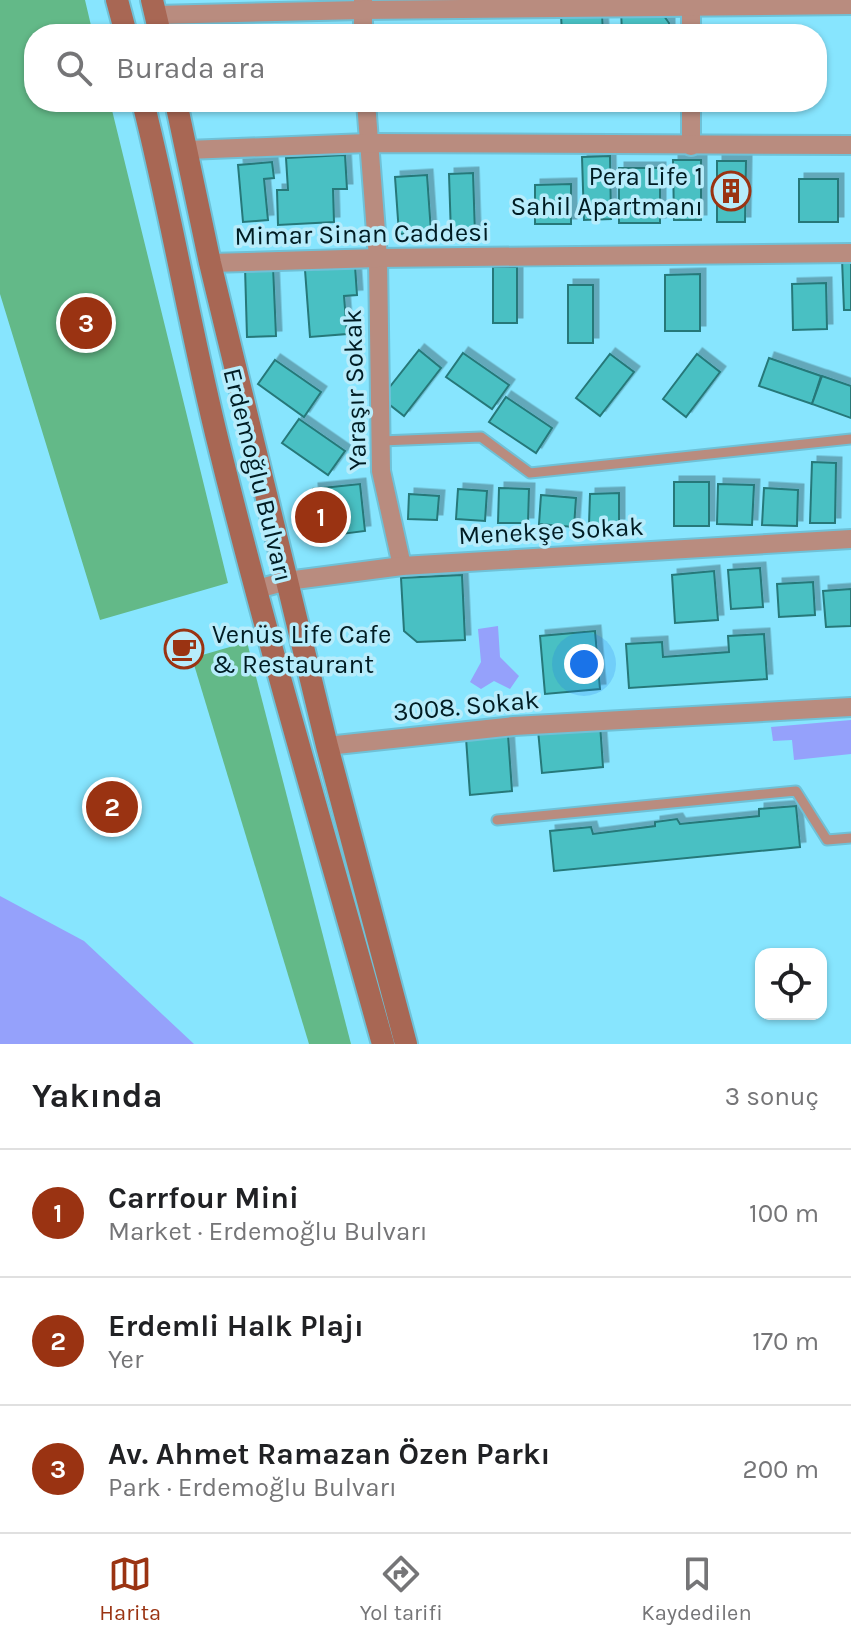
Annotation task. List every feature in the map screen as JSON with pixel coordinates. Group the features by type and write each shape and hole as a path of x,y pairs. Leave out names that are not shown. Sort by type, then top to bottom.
{"main road":[{"path":"117,0 123,24"},
{"name":"Erdemoğlu Bulvarı","path":"146,112 167,198 219,448 383,1044"},
{"name":"Erdemoğlu Bulvarı","path":"178,112 210,263 327,746 406,1044"}],"street":[{"path":"691,2 691,24"},
{"path":"156,16 362,5 845,3"},
{"name":"Yaraşır Sokak","path":"366,112 378,258 381,471 402,566"},
{"path":"691,112 691,146"},
{"path":"187,150 367,143 851,145"},
{"name":"Mimar Sinan Caddesi","path":"210,263 851,253"},
{"name":"Menekşe Sokak","path":"257,589 287,581 402,566 851,539"},
{"name":"3008. Sokak","path":"327,746 514,726 851,707"}],"lane":[{"path":"381,441 481,437 530,473 851,439"},
{"path":"497,820 796,791 827,840 851,838"}],"green space":[{"path":"0,0 85,0 91,24 24,24 24,112 112,112 228,583 100,620 0,294"},
{"path":"247,642 351,1044 309,1044 192,658"}],"water":[{"path":"498,626 500,657 519,676 510,689 494,681 481,689 470,682 481,662 478,629"},
{"path":"851,720 851,754 794,760 792,740 773,741 771,727"},
{"path":"0,896 84,941 194,1044 0,1044"}],"building":[{"path":"659,9 669,24 622,24 621,10"},
{"path":"602,13 603,24 561,24 561,15"},
{"path":"345,155 347,189 333,189 334,222 278,225 277,190 288,190 286,158"},
{"path":"610,156 611,219 584,220 582,157"},
{"path":"673,160 701,160 701,220 674,220"},
{"name":"Pera Life 1 Sahil Apartmanı","path":"717,161 746,161 745,222 717,222"},
{"path":"272,162 274,178 264,179 268,220 243,222 238,165"},
{"path":"619,168 660,168 660,223 619,223"},
{"path":"473,173 475,234 451,235 449,174"},
{"path":"427,175 431,232 399,234 395,177"},
{"path":"799,179 838,179 838,222 799,222"},
{"path":"571,184 571,224 535,224 535,185"},
{"path":"842,259 851,259 851,310 844,310"},
{"path":"273,266 276,336 247,337 245,267"},
{"path":"355,266 357,295 344,296 347,334 310,337 305,270"},
{"path":"493,267 517,267 517,323 493,323"},
{"path":"700,274 700,331 665,331 665,275"},
{"path":"826,283 827,329 793,330 792,284"},
{"path":"568,285 593,285 593,343 568,343"},
{"path":"419,350 441,368 404,416 381,398"},
{"path":"463,353 509,385 492,409 446,377"},
{"path":"610,354 634,372 600,416 576,398"},
{"path":"697,354 720,372 686,417 663,399"},
{"path":"769,358 821,376 812,404 759,386"},
{"path":"275,360 321,392 304,417 258,384"},
{"path":"822,376 851,386 851,418 812,404"},
{"path":"506,397 552,428 536,453 489,422"},
{"path":"299,419 345,451 328,475 282,443"},
{"path":"812,462 836,463 835,523 810,523"},
{"path":"674,482 709,482 709,526 674,526"},
{"path":"360,484 365,531 318,537 313,489"},
{"path":"718,484 754,485 752,525 717,524"},
{"path":"499,488 529,489 528,523 498,523"},
{"path":"764,488 798,490 797,526 762,525"},
{"path":"458,489 487,491 485,521 456,519"},
{"path":"619,493 619,524 589,525 590,494"},
{"path":"409,494 439,496 437,520 408,519"},
{"path":"541,495 576,498 574,527 539,524"},
{"path":"760,568 763,607 731,609 728,570"},
{"path":"714,571 718,620 675,623 672,575"},
{"path":"462,575 465,640 417,642 404,631 401,578"},
{"path":"813,582 815,615 779,617 777,584"},
{"path":"851,589 851,626 826,627 823,591"},
{"path":"595,631 600,689 545,694 540,636"},
{"path":"764,634 767,679 629,688 626,644 662,642 663,657 729,652 728,636"},
{"path":"600,724 603,767 542,773 538,730"},
{"path":"508,735 512,791 470,795 466,738"},
{"path":"796,806 800,847 554,871 550,831 591,827 593,834 655,826 655,822 677,819 680,824 759,816 759,809"}],"place":[{"name":"Pera Life 1 Sahil Apartmanı","path":"731,191"},
{"name":"Av. Ahmet Ramazan Özen Parkı","path":"86,323"},
{"name":"Carrfour Mini","path":"321,517"},
{"name":"Venüs Life Cafe & Restaurant","path":"184,649"},
{"name":"Erdemli Halk Plajı","path":"112,807"}]}
